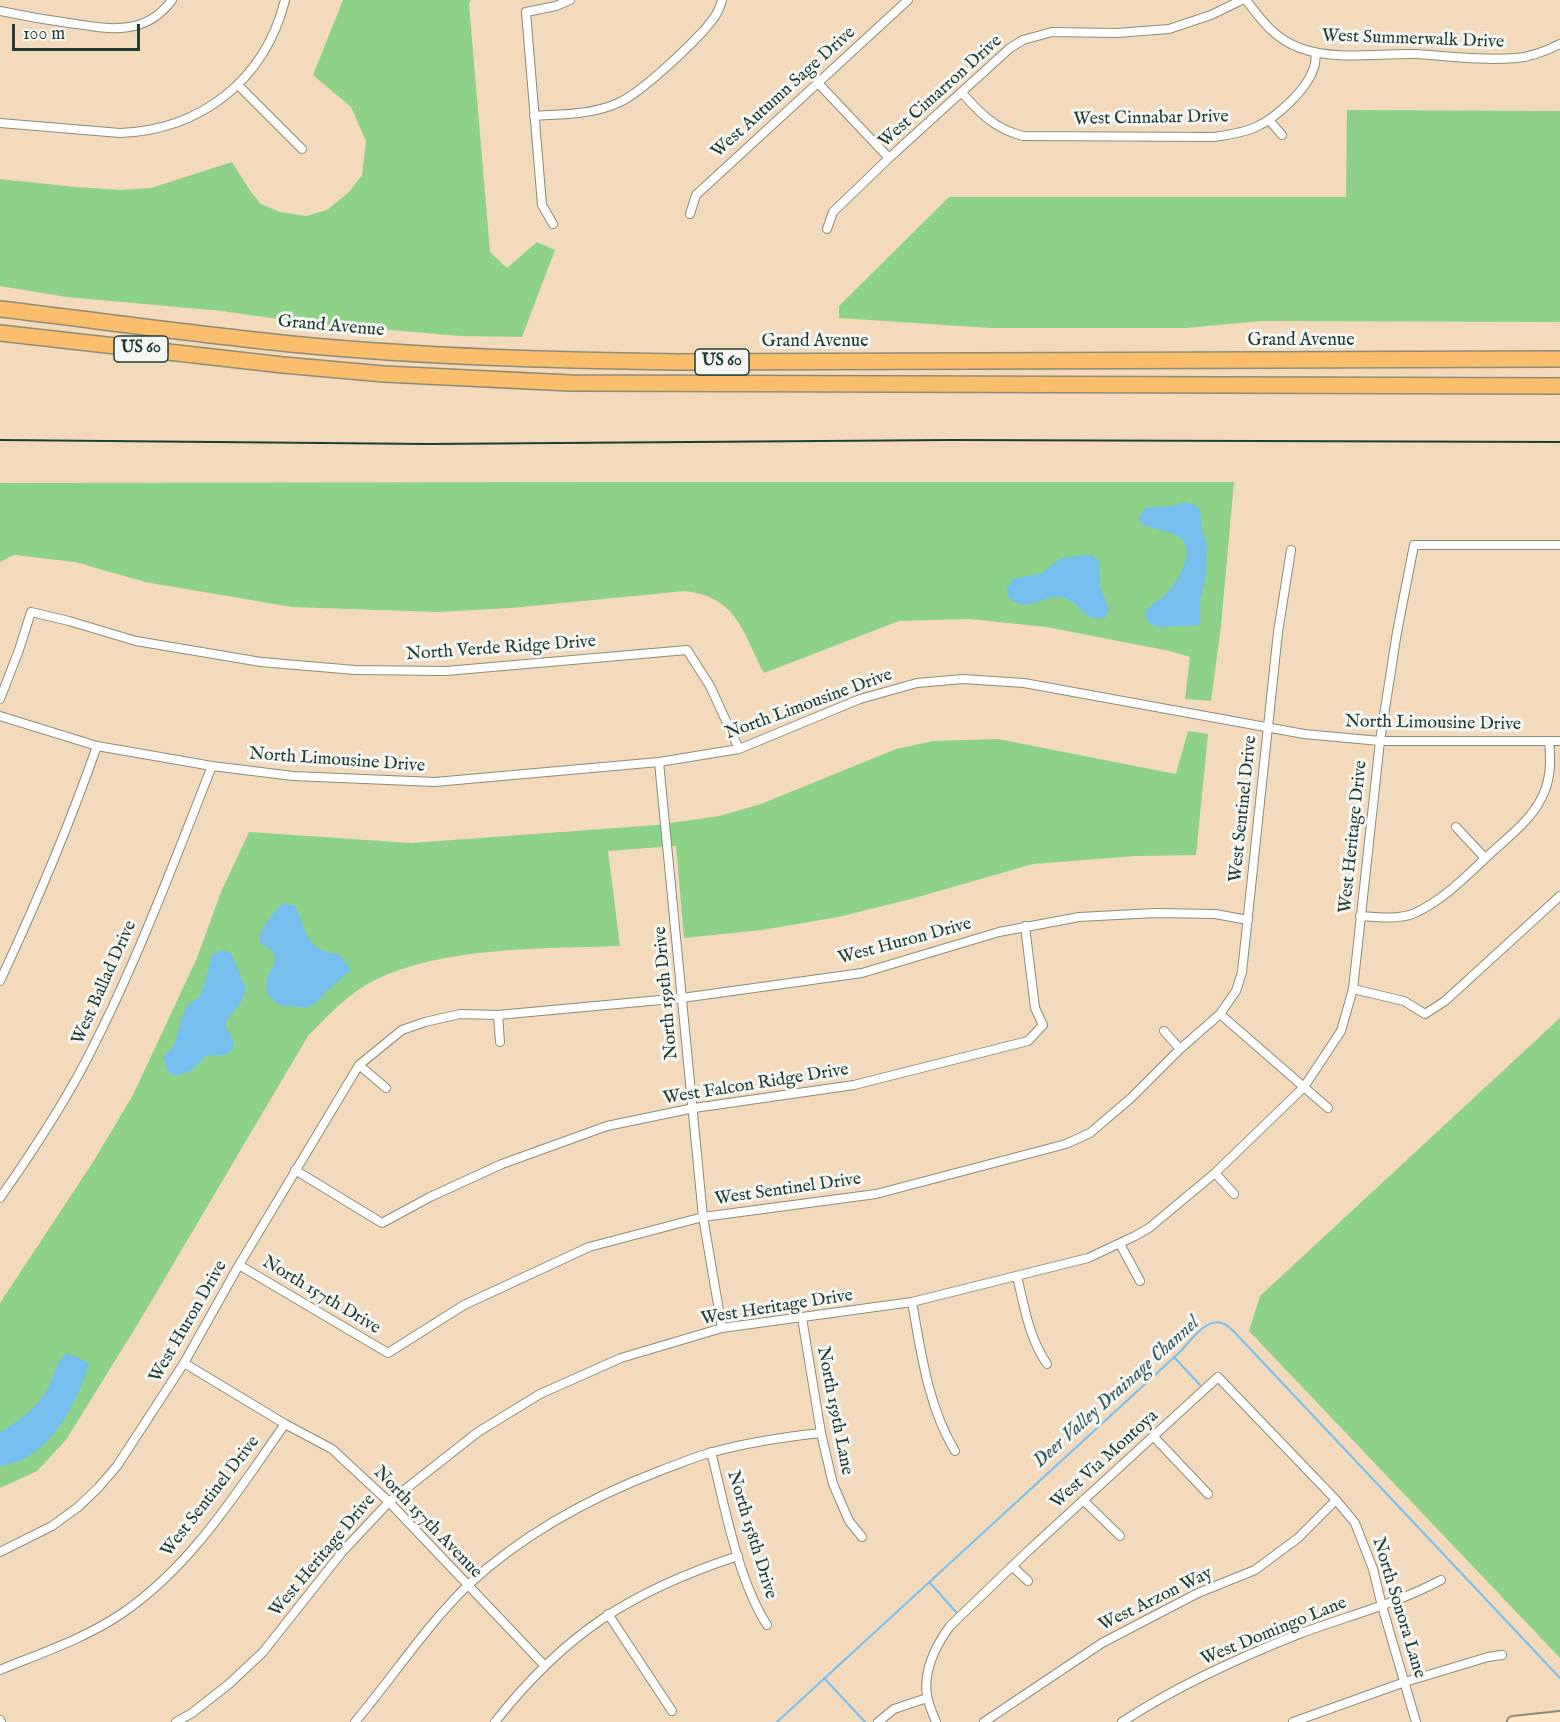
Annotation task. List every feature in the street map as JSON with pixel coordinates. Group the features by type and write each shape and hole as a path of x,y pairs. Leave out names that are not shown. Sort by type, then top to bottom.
{"highway":[{"name":"Grand Avenue","path":"0,309 302,345 453,356 544,359 726,362 1560,359"},
{"name":"US 60","path":"0,333 384,375 570,383 1560,386"}],"street":[{"path":"0,11 117,29 143,24 154,18 172,0"},
{"path":"0,123 120,133 138,132 180,122 220,100 255,66 270,42 285,0"},
{"path":"553,224 542,205 526,12 556,6 570,0"},
{"path":"534,116 601,109 642,89 704,30 717,13 722,0"},
{"name":"West Autumn Sage Drive","path":"690,214 696,195 909,0"},
{"name":"West Summerwalk Drive","path":"1244,0 1273,33 1284,41 1316,53 1413,54 1499,59 1537,54 1560,44"},
{"name":"West Cimarron Drive","path":"827,229 832,212 1011,48 1023,40 1052,32 1117,33 1169,29 1211,15 1244,0"},
{"name":"West Cinnabar Drive","path":"962,93 995,126 1006,132 1023,136 1214,137 1245,130 1269,120 1299,91 1314,67 1316,53"},
{"path":"818,83 889,158"},
{"path":"238,85 302,149"},
{"path":"1269,120 1282,135"},
{"name":"West Heritage Drive","path":"176,1722 192,1713 229,1684 262,1652 343,1551 388,1502 478,1432 540,1394 621,1358 722,1328 912,1302 1088,1258 1149,1228 1215,1173 1304,1087 1341,1031 1353,989 1380,741 1397,632 1414,545 1560,545"},
{"name":"West Sentinel Drive","path":"388,1353 464,1305 589,1247 703,1217 876,1194 1066,1144 1090,1133 1131,1098 1180,1049 1220,1014 1236,991 1242,972 1278,632 1291,550"},
{"name":"North Verde Ridge Drive","path":"0,699 31,612 136,641 261,662 355,670 446,671 687,650 710,686 739,749"},
{"name":"North Limousine Drive","path":"0,716 97,746 212,766 293,776 435,782 660,762 739,749 860,699 917,683 963,679 1024,683 1304,734 1380,741 1560,741"},
{"path":"1360,916 1386,917 1413,914 1445,895 1525,821 1541,800 1548,782 1551,762 1549,741"},
{"path":"0,981 41,893 75,810 97,746"},
{"name":"North 159th Drive","path":"660,762 703,1217 722,1328"},
{"name":"West Ballad Drive","path":"0,1198 65,1099 91,1051 145,934 212,766"},
{"path":"1456,827 1485,858"},
{"path":"1353,989 1404,1001 1425,1014 1445,1001 1560,896"},
{"name":"West Huron Drive","path":"0,1552 52,1526 78,1507 98,1488 139,1435 184,1363 239,1265 359,1065 402,1030 460,1014 498,1015 682,998 862,973 999,932 1079,917 1155,913 1215,914 1248,920"},
{"name":"West Falcon Ridge Drive","path":"295,1170 382,1223 429,1197 502,1164 607,1126 694,1108 854,1085 1028,1041 1043,1025 1035,1008 1025,926"},
{"path":"1220,1014 1328,1108"},
{"path":"498,1015 500,1042"},
{"path":"1164,1031 1180,1049"},
{"path":"359,1065 386,1089"},
{"path":"1215,1173 1234,1194"},
{"path":"1120,1244 1140,1281"},
{"name":"North 157th Drive","path":"239,1265 388,1353"},
{"path":"1017,1276 1030,1328 1040,1354 1047,1364"},
{"path":"912,1302 938,1418 955,1451"},
{"name":"North 159th Lane","path":"802,1318 820,1433 833,1484 849,1521 862,1537"},
{"name":"North 157th Avenue","path":"184,1363 285,1424 332,1449 388,1502 544,1665"},
{"name":"West Via Montoya","path":"927,1698 926,1683 929,1666 942,1636 960,1615 1218,1377"},
{"name":"North Sonora Lane","path":"1218,1377 1336,1500 1355,1523 1373,1569 1416,1722"},
{"name":"West Sentinel Drive","path":"0,1670 74,1641 120,1615 157,1587 199,1543 285,1424"},
{"path":"355,1722 429,1628 468,1586 504,1555 573,1509 614,1488 711,1452 764,1440 820,1433"},
{"path":"1154,1437 1208,1494"},
{"name":"North 158th Drive","path":"711,1452 738,1556 757,1610 767,1625"},
{"path":"1083,1500 1120,1536"},
{"name":"West Arzon Way","path":"984,1722 1102,1643 1198,1593 1255,1570 1298,1538 1336,1500"},
{"path":"495,1722 544,1665 577,1636 608,1614 662,1584 738,1556"},
{"path":"1012,1566 1028,1581"},
{"name":"West Domingo Lane","path":"1122,1722 1210,1672 1300,1634 1420,1591 1441,1580"},
{"path":"608,1614 672,1711"},
{"path":"1293,1722 1405,1682 1488,1657 1502,1655"},
{"path":"878,1722 894,1709 927,1698 936,1722"},
{"path":"1513,1722 1560,1717"}],"green space":[{"path":"343,0 471,0 469,4 490,252 507,268 537,242 555,250 522,337 460,336 298,322 222,311 67,297 0,286 0,179 121,190 151,188 232,162 261,204 280,212 306,216 327,210 349,192 362,175 366,141 351,107 313,75"},
{"path":"1347,110 1560,111 1560,322 1261,321 1186,328 991,328 839,318 839,306 949,197 1346,197"},
{"path":"1234,482 1221,626 1211,701 1185,699 1190,657 1046,627 970,619 899,621 764,673 743,630 727,609 717,601 703,595 685,591 511,608 438,612 292,607 145,582 75,562 14,555 0,562 0,483"},
{"path":"1188,731 1208,734 1196,855 1136,856 1033,864 838,917 762,930 684,938 676,846 608,851 620,946 527,949 463,955 402,969 365,985 339,1005 308,1036 142,1317 66,1440 37,1471 0,1488 0,1303 93,1162 133,1095 197,958 221,892 249,832 411,843 657,825 719,816 761,804 896,749 933,741 998,739 1176,774"},
{"path":"1560,1018 1560,1658 1249,1331 1260,1296"}],"water":[{"path":"1186,502 1195,505 1200,510 1202,530 1207,545 1205,581 1200,601 1200,625 1156,627 1148,622 1145,612 1174,585 1183,568 1187,551 1185,543 1179,537 1145,525 1140,522 1139,518 1145,508 1173,506"},
{"path":"1093,555 1099,562 1100,587 1109,608 1106,617 1099,619 1088,616 1065,598 1051,598 1024,605 1009,598 1007,589 1013,579 1042,573 1061,558"},
{"path":"283,903 295,906 305,932 314,945 328,952 339,954 351,970 316,1003 306,1008 279,1005 267,994 267,979 275,956 261,943 260,934"},
{"path":"223,950 231,953 246,989 240,1004 226,1021 234,1044 226,1054 206,1056 192,1070 176,1076 168,1072 163,1057 174,1046 184,1011 199,997 212,954"},
{"path":"68,1353 89,1363 77,1396 68,1412 46,1442 32,1454 17,1462 0,1466 0,1432 20,1420 38,1403 50,1385 60,1361"}],"waterway":[{"name":"Deer Valley Drainage Channel","path":"777,1722 1181,1351 1199,1331 1216,1322 1225,1324 1234,1332 1560,1678"},
{"path":"1174,1357 1200,1385"},
{"path":"930,1583 956,1612"},
{"path":"824,1678 865,1722"}],"railway":[{"path":"0,440 429,444 951,440 1560,442"}]}
